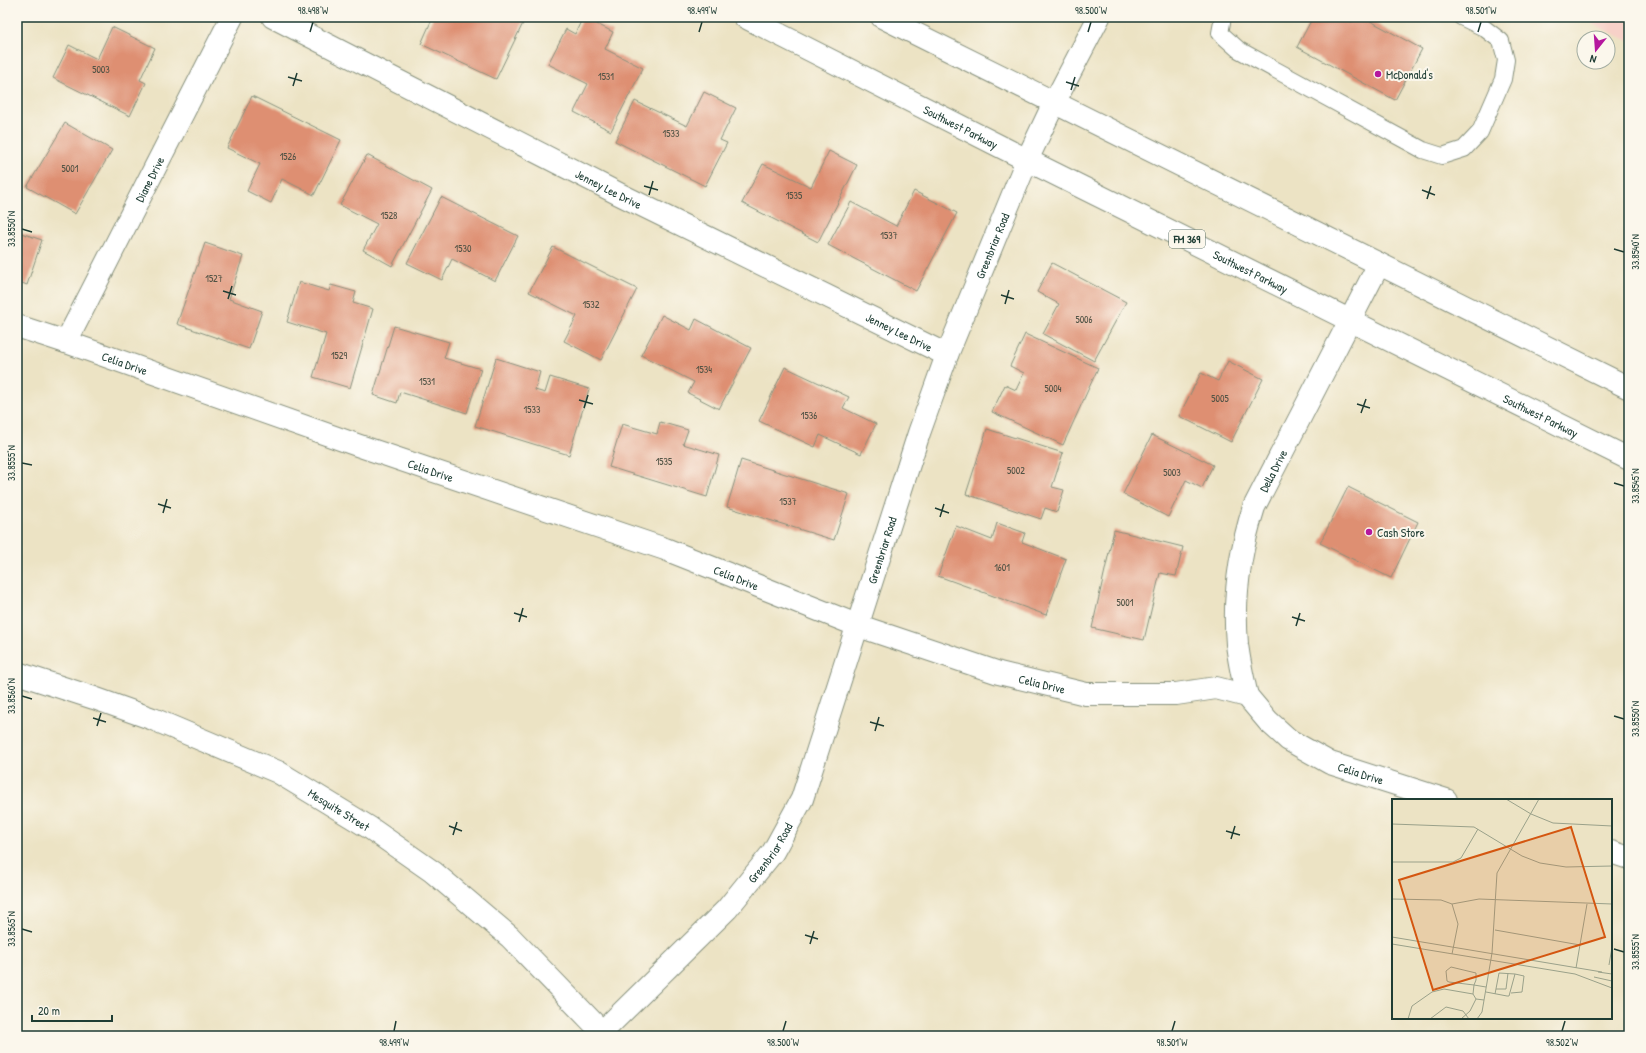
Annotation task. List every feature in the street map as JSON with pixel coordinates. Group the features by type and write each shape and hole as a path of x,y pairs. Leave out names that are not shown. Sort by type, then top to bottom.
{"street":[{"name":"Diane Drive","path":"66,342 232,17"},
{"name":"Jenney Lee Drive","path":"273,17 619,194 947,355"},
{"name":"Southwest Parkway","path":"745,17 1028,160 1629,459"},
{"path":"882,17 1629,388"},
{"name":"Greenbriar Road","path":"602,1035 727,909 773,852 802,799 919,433 947,355 1028,160 1054,103 1099,17"},
{"name":"Della Drive","path":"1246,696 1237,645 1236,608 1239,572 1245,534 1254,507 1379,264"},
{"name":"Celia Drive","path":"17,326 357,445 665,549 858,626 999,673 1086,694 1176,694 1216,688 1246,696 1268,721 1289,740 1330,763 1443,799"},
{"name":"Mesquite Street","path":"17,673 153,719 278,772 363,824 433,872 510,936 602,1035"},
{"path":"1612,852 1629,858"}],"lane":[{"path":"1223,17 1220,33 1239,50 1423,150 1442,156 1464,149 1480,132 1503,79 1506,60 1501,41 1484,28 1461,17"}],"shaded area":[{"path":"1578,17 1629,17 1629,41 1616,35 1616,30 1606,30"}],"building":[{"path":"433,17 526,17 496,79 421,44"},
{"path":"583,17 613,32 605,49 643,68 611,131 574,112 588,84 548,64 566,29 575,34"},
{"name":"McDonald's","path":"1313,17 1344,17 1352,22 1355,17 1363,17 1422,49 1395,100 1297,47"},
{"path":"112,27 155,48 140,80 146,83 130,116 53,78 69,45 97,59"},
{"path":"704,92 736,108 720,140 727,143 705,186 615,141 635,101 687,126"},
{"path":"252,96 341,140 314,195 282,179 271,203 247,191 260,164 227,148"},
{"path":"65,123 112,150 75,214 27,187"},
{"path":"829,151 857,165 818,242 742,203 763,164 811,187"},
{"path":"367,155 432,190 392,266 363,250 377,224 340,205"},
{"path":"914,191 957,213 916,291 828,245 851,202 896,226"},
{"path":"441,197 518,236 495,281 452,259 442,280 407,263"},
{"path":"17,217 22,219 18,232 42,240 27,285 17,281"},
{"path":"205,243 243,256 229,299 262,311 249,349 177,324"},
{"path":"553,247 637,289 601,360 564,341 577,316 529,292"},
{"path":"1052,263 1126,302 1094,361 1043,334 1059,304 1037,292"},
{"path":"299,282 329,291 331,285 356,292 353,303 373,309 350,388 313,377 326,334 287,322"},
{"path":"662,315 691,330 696,319 751,348 719,409 688,393 694,382 641,355"},
{"path":"394,326 449,342 444,358 481,369 467,413 400,392 397,403 373,395"},
{"path":"1025,334 1098,368 1063,445 992,412 1005,385 1016,390 1024,373 1010,366"},
{"path":"496,358 540,372 535,390 545,393 550,377 589,389 569,455 475,426"},
{"path":"1228,361 1263,379 1231,442 1179,416 1201,373 1218,381"},
{"path":"785,367 849,397 843,408 876,424 861,454 820,435 815,447 759,421"},
{"path":"660,422 688,430 683,444 719,455 707,497 609,467 622,424 657,434"},
{"path":"987,429 1063,453 1052,487 1064,490 1057,512 1045,508 1041,519 966,494"},
{"path":"1152,435 1213,465 1202,488 1186,480 1168,517 1123,494"},
{"path":"741,460 849,494 834,540 727,507"},
{"name":"Cash Store","path":"1348,487 1418,522 1391,578 1320,543"},
{"path":"997,523 1025,533 1022,542 1066,559 1046,615 938,576 956,526 992,540"},
{"path":"1114,530 1183,547 1176,576 1160,573 1144,640 1092,628"}],"place":[{"name":"McDonald's","path":"1378,74"},
{"name":"Cash Store","path":"1369,532"}]}
